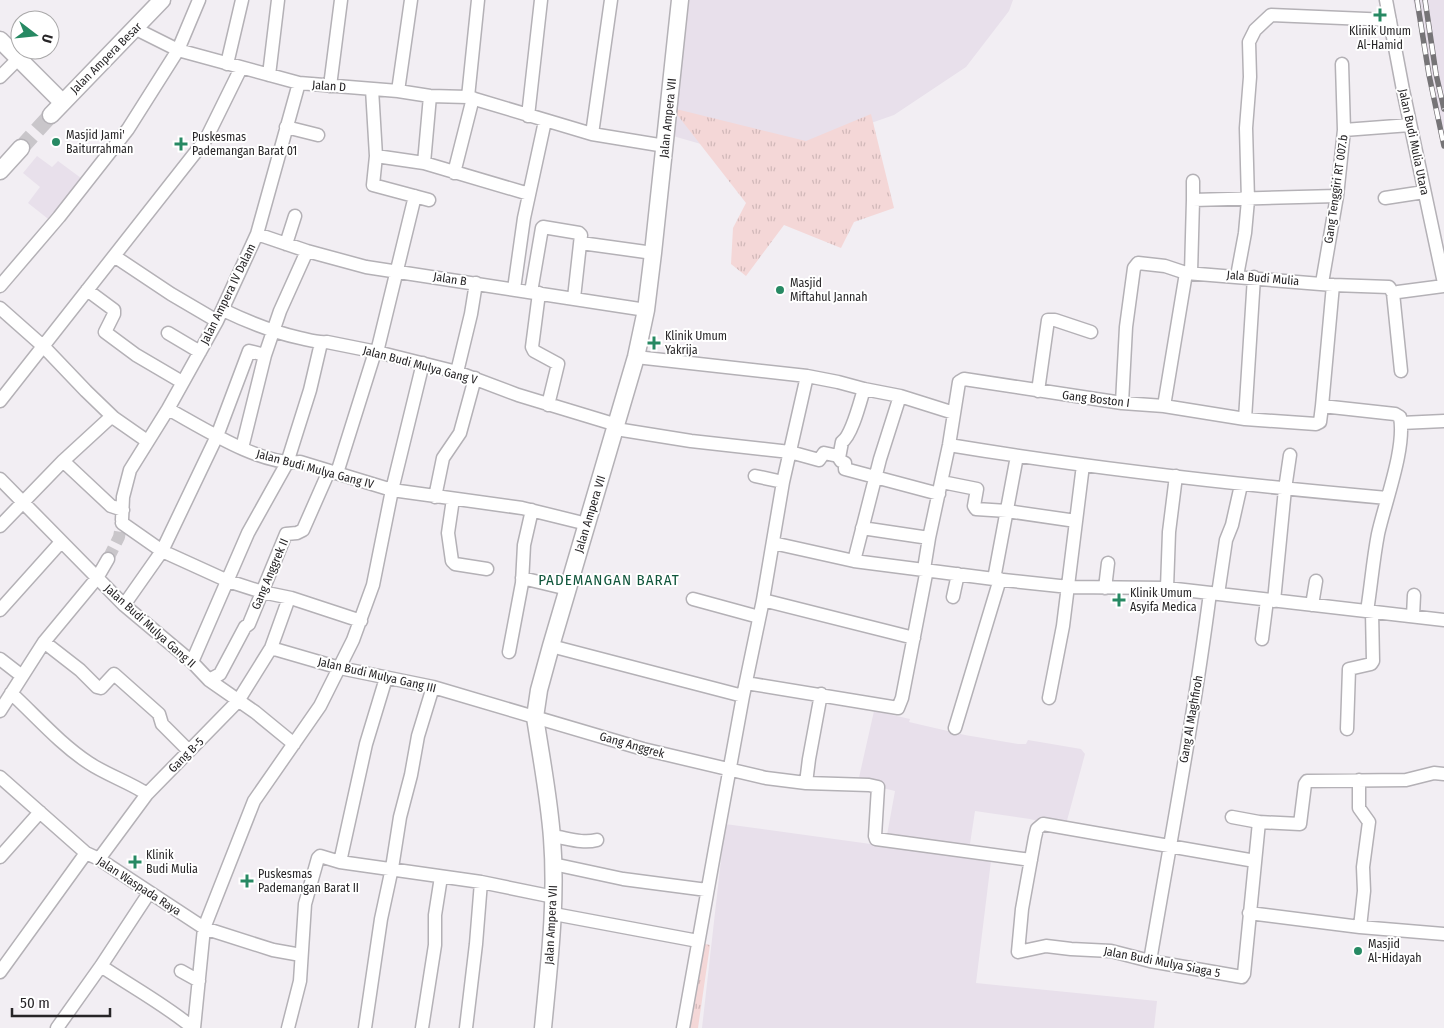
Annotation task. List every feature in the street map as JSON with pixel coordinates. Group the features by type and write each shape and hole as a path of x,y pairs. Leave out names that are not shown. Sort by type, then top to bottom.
{"street":[{"name":"Jalan Ampera Besar","path":"51,115 162,0"},
{"path":"0,286 59,217 128,129 178,50 199,0"},
{"path":"227,64 242,0"},
{"path":"269,75 278,0"},
{"path":"330,86 341,0"},
{"path":"398,91 411,0"},
{"path":"454,173 470,98 478,0"},
{"path":"528,116 541,0"},
{"path":"592,134 611,0"},
{"name":"Jalan Ampera VII","path":"542,1028 554,914 554,864 552,836 535,717 539,690 551,646 636,357 646,310 680,0"},
{"name":"Jalan Budi Mulia Utara","path":"1386,0 1444,284"},
{"path":"1237,276 1245,233 1248,199 1246,128 1250,76 1249,42 1255,30 1271,15 1390,20"},
{"name":"Jalan D","path":"136,29 178,50 299,83 398,91 430,96 470,98 592,134 665,146"},
{"path":"0,40 10,49"},
{"path":"0,77 17,60"},
{"path":"21,60 62,102"},
{"name":"Gang Tenggiri RT 007.b","path":"1322,406 1328,284 1344,130 1342,64"},
{"path":"0,401 206,139 240,68"},
{"name":"Jalan Ampera IV Dalam","path":"123,518 124,492 130,470 168,410 220,316 257,234 299,83"},
{"path":"372,89 376,156 374,186 429,200"},
{"path":"424,164 430,96"},
{"path":"514,289 529,194 545,121"},
{"path":"1344,130 1410,125"},
{"path":"286,127 318,135"},
{"path":"0,171 21,148"},
{"path":"376,156 424,164 529,194"},
{"path":"1164,406 1188,273 1194,200 1193,181"},
{"path":"1385,198 1424,192"},
{"path":"333,472 376,352 416,196"},
{"path":"1194,200 1337,196"},
{"path":"286,244 295,216"},
{"path":"548,404 558,364 534,351 532,347 535,292 543,227 581,235 574,298"},
{"name":"Jalan B","path":"257,234 307,251 366,267 646,310"},
{"path":"581,243 653,253"},
{"path":"242,448 265,355 280,311 307,251"},
{"name":"Jalan Budi Mulya Gang V","path":"114,256 171,294 220,316 274,332 321,343 327,342 376,352 457,372 513,394 616,427 691,441 790,452 820,460 824,453 838,456"},
{"name":"Jala Budi Mulia","path":"1122,403 1126,327 1134,268 1138,263 1165,266 1188,273 1388,287 1392,289 1401,371"},
{"path":"1245,419 1254,277"},
{"path":"457,372 471,314 476,283"},
{"path":"1398,292 1444,284"},
{"path":"88,290 114,310 114,314 105,332 136,355 182,382"},
{"path":"0,308 44,347 86,392 112,416 147,441"},
{"path":"1038,391 1048,320 1055,320 1091,332"},
{"path":"168,333 200,352"},
{"path":"192,662 248,532 287,463 310,390 321,343"},
{"path":"124,605 162,551 217,436 249,352 265,355"},
{"path":"636,357 807,376 900,396 954,413"},
{"path":"193,1028 204,928 254,800 320,706 340,668 361,621 373,585 392,490 423,363"},
{"path":"683,1028 743,696 790,452 807,376"},
{"path":"435,497 443,458 460,433 475,378"},
{"name":"Gang Boston I","path":"821,694 891,708 898,708 900,704 914,638 929,538 949,446 959,382 964,379 1245,419 1316,424 1321,419 1322,406"},
{"path":"864,389 852,426 845,441 842,442 838,456 841,461 845,462 845,469 876,477 940,488 976,489 974,506 976,509 1006,511 1076,521"},
{"path":"854,561 900,396"},
{"path":"1322,406 1399,415 1402,424 1400,446 1378,535 1369,611 1374,661 1371,664 1349,669 1347,729"},
{"name":"Jalan Budi Mulya Gang IV","path":"168,410 242,448 287,463 300,462 392,490 532,510 587,524"},
{"path":"0,526 63,460 112,416"},
{"path":"1402,424 1444,422"},
{"path":"949,446 1241,485 1387,498"},
{"path":"1262,639 1270,600 1290,455"},
{"path":"955,728 997,579 1006,511 1017,456"},
{"path":"63,460 123,518 162,551 228,581 262,592 290,598 361,621"},
{"path":"1049,698 1069,587 1083,465"},
{"name":"Gang Anggrek II","path":"209,680 220,674 245,626 249,624 286,534 297,533 303,530 333,472"},
{"path":"755,476 784,482"},
{"path":"1167,588 1169,532 1176,476"},
{"name":"Jalan Budi Mulya Gang II","path":"0,480 124,605 192,662 209,680 255,712 294,744"},
{"name":"Gang Al Maghfiroh","path":"1150,960 1189,728 1214,594 1241,485"},
{"path":"453,499 448,533 452,561 455,564 487,569"},
{"path":"509,652 522,578 524,545 532,510"},
{"path":"862,528 929,538"},
{"path":"0,610 61,542"},
{"path":"773,543 854,561 997,579 1069,587 1167,588 1444,620"},
{"path":"0,711 44,642 97,578 108,559"},
{"path":"1105,588 1108,563"},
{"path":"953,597 958,574"},
{"path":"522,578 568,589"},
{"path":"1312,605 1316,581"},
{"path":"0,589 10,598"},
{"path":"1412,616 1414,596"},
{"path":"271,648 290,598"},
{"path":"693,599 759,617"},
{"path":"763,600 914,638"},
{"path":"44,642 80,670 97,688 101,688 114,674 159,714 162,724 189,751"},
{"path":"551,646 743,696"},
{"name":"Jalan Budi Mulya Gang III","path":"271,648 340,668 433,687 535,717"},
{"name":"Gang B-5","path":"99,859 147,794 238,701 271,648"},
{"path":"0,659 22,676"},
{"path":"340,862 366,744 386,678"},
{"path":"746,683 821,694 806,783"},
{"path":"365,1028 381,919 400,817 411,775 418,736 433,687"},
{"path":"11,693 64,743 89,763 147,794"},
{"name":"Gang Anggrek","path":"535,717 643,749 782,781 878,787 876,839 1032,860"},
{"path":"1232,817 1259,822 1300,824 1307,781 1406,780 1434,773 1444,774"},
{"name":"Jalan Waspada Raya","path":"0,776 86,854 99,859 204,928 273,950 301,955"},
{"path":"1359,780 1359,808 1369,822 1363,867 1364,891 1360,927"},
{"path":"0,857 40,812"},
{"path":"1259,822 1249,913 1360,927 1444,934"},
{"path":"1032,860 1037,829 1043,824 1254,861"},
{"path":"552,836 590,842 597,840"},
{"path":"0,972 86,854"},
{"path":"288,1028 300,981 305,904 318,858 322,857 340,862 481,882 554,897"},
{"name":"Jalan Budi Mulya Siaga 5","path":"1032,860 1022,909 1018,952 1046,946 1111,950 1150,960 1243,976 1249,913"},
{"path":"554,864 623,879 707,890"},
{"path":"422,1028 435,945 435,914 442,877"},
{"path":"466,1028 481,882"},
{"path":"57,1028 149,893"},
{"path":"554,914 698,941"},
{"path":"101,966 131,987 172,1011 193,1028"},
{"path":"181,971 199,981"}],"shaded area":[{"path":"682,0 1013,0 1009,11 966,67 894,115 788,152 722,150 673,136"},
{"path":"1413,0 1444,0 1444,142"},
{"path":"37,156 52,167 58,161 85,181 52,222 28,203 40,187 23,173"},
{"path":"874,711 910,719 909,722 965,735 1018,744 1026,744 1028,740 1081,749 1085,754 1065,828 1030,819 975,811 968,857 991,861 976,983 1157,1001 1154,1028 702,1028 725,824 885,846 895,791 858,782"}],"green space":[{"path":"672,108 806,141 871,114 894,208 854,222 841,248 784,225 746,276 731,264 733,228 746,203"},
{"path":"700,943 710,945 698,1028 685,1028"}],"tunnel":[{"path":"21,148 51,115"},
{"path":"108,559 119,537 122,520"}],"railway":[{"path":"1417,0 1429,75 1444,146"},
{"path":"1425,0 1436,74 1444,109"}],"place":[{"name":"Klinik Umum Al-Hamid","path":"1380,15"},
{"name":"Masjid Jami' Baiturrahman","path":"56,142"},
{"name":"Puskesmas Pademangan Barat 01","path":"181,144"},
{"name":"Masjid Miftahul Jannah","path":"780,290"},
{"name":"Klinik Umum Yakrija","path":"654,343"},
{"name":"Klinik Umum Asyifa Medica","path":"1119,600"},
{"name":"Klinik Budi Mulia","path":"135,862"},
{"name":"Puskesmas Pademangan Barat II","path":"247,881"},
{"name":"Masjid Al-Hidayah","path":"1358,951"}],"district":[{"name":"PADEMANGAN BARAT","path":"609,580"}]}
